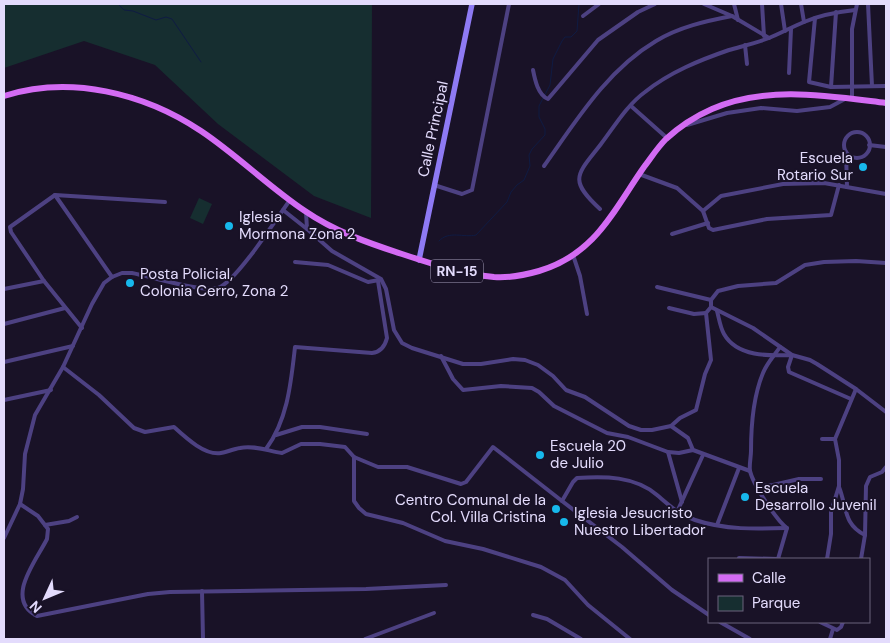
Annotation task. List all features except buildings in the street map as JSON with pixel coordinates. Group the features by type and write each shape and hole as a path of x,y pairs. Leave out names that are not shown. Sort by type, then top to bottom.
{"main road":[{"name":"RN-15","path":"4,96 46,88 79,87 116,93 156,106 200,131 306,212 331,227 418,260 467,274 499,277 540,271 560,263 585,248 610,220 639,174 667,138 711,109 750,97 778,94 886,103"}],"street":[{"name":"Calle Principal","path":"418,260 472,4"},
{"path":"434,185 462,194 472,190 509,4"},
{"path":"584,16 599,4"},
{"path":"533,70 541,94 548,98 598,40 638,12 655,4"},
{"path":"704,4 732,16 767,37"},
{"path":"734,4 738,20"},
{"path":"762,4 767,37"},
{"path":"781,4 785,31"},
{"path":"801,4 804,22"},
{"path":"684,126 727,112 762,108 797,111 835,105 849,99 854,86 852,29 857,4"},
{"path":"868,4 872,86"},
{"path":"600,209 585,196 581,188 579,182 581,171 644,92 687,66 791,29 815,18 836,12 855,10"},
{"path":"831,87 836,12"},
{"path":"544,166 600,90 625,64 656,41 672,33 702,22 732,16"},
{"path":"815,18 809,82 831,87 886,86"},
{"path":"789,74 791,29"},
{"path":"745,45 747,64"},
{"path":"631,106 667,138"},
{"path":"846,152 852,157 860,157 867,153 869,145 867,138 864,135 853,133 845,141 846,187"},
{"path":"869,145 886,147"},
{"path":"639,174 677,188 703,211 709,228 713,230 767,220 831,215 839,185"},
{"path":"703,211 721,196 783,184 824,182 886,194"},
{"path":"82,328 44,281 11,232 10,227 55,195 165,202"},
{"path":"55,195 112,277"},
{"path":"4,538 20,504 25,454 35,415 51,390 104,283 122,273 132,273 204,289 218,288 231,279 290,200"},
{"path":"283,210 307,228 332,251 379,280 386,289 394,330 402,343 463,364 482,364 513,359 525,360 553,376 566,390 585,397 629,426 641,430 671,426 697,408 705,374 711,360 706,313"},
{"path":"306,212 307,228"},
{"path":"672,234 708,223"},
{"path":"573,256 580,276 587,314"},
{"path":"669,308 694,314 706,313 711,307 710,300 718,291 738,286 776,282 805,265 824,262 856,261 886,264"},
{"path":"295,262 328,265 368,282 379,280"},
{"path":"266,448 276,435 290,392 295,347 372,353 380,350 385,344 386,329 379,280"},
{"path":"4,289 44,281"},
{"path":"657,287 710,300"},
{"path":"711,307 753,328 792,355 810,360 856,389 886,412"},
{"path":"4,324 65,308"},
{"path":"717,311 723,332 730,343 740,349 774,356 792,355"},
{"path":"4,362 72,346"},
{"path":"780,347 762,375 754,402 750,472 767,504 779,522 786,528"},
{"path":"792,355 788,367 789,372 851,399"},
{"path":"441,356 452,379 463,390 502,386 532,388 554,406 607,433 628,437 668,452 679,453 693,450 750,472"},
{"path":"63,367 99,395 134,428 145,432 174,427 204,450 211,453 219,454 240,448 266,448 282,453 301,444 345,447 354,457 378,467 406,467 461,484 466,482 493,447 622,547 672,590 708,614"},
{"path":"856,389 835,439 839,460 839,486 848,519 856,530 866,535"},
{"path":"4,400 51,390"},
{"path":"671,426 688,438 693,450"},
{"path":"276,435 302,427 320,427 367,434"},
{"path":"822,439 835,439"},
{"path":"668,452 682,502"},
{"path":"677,512 703,455"},
{"path":"354,457 354,501 366,514 403,523 445,541 484,549 541,567 565,580 579,598 630,639"},
{"path":"861,558 866,535 866,486 870,477 882,472 886,467"},
{"path":"717,525 739,468"},
{"path":"562,502 577,478 619,478 643,486 677,512 695,520 746,529 786,528"},
{"path":"758,486 773,485 798,479 820,479"},
{"path":"827,558 831,534 831,512 839,486"},
{"path":"20,504 38,516 48,529 47,539 22,589 23,603 31,613 37,616 148,594 202,591 366,589 446,585"},
{"path":"46,525 70,521 77,517"},
{"path":"778,558 786,528"},
{"path":"202,591 203,639"},
{"path":"365,639 434,613"},
{"path":"533,616 547,619 581,639"},
{"path":"722,623 750,639"},
{"path":"822,623 837,630 842,623"},
{"path":"830,639 833,629"}],"green space":[{"path":"4,4 372,4 371,218 314,196 218,124 155,65 84,41 4,68"},
{"path":"199,198 212,204 203,224 190,218"}],"waterway":[{"path":"118,4 124,10 133,11 156,20 166,17 172,19 201,62"},
{"path":"439,241 452,235 476,235 507,202 511,192 517,185 524,180 530,166 529,155 545,135 545,129 539,117 539,106 550,85 553,59 565,37 571,37 577,31 579,4"}],"place":[{"name":"Escuela Rotario Sur","path":"863,167"},
{"name":"Iglesia Mormona Zona 2","path":"229,226"},
{"name":"Posta Policial, Colonia Cerro, Zona 2","path":"130,283"},
{"name":"Escuela 20 de Julio","path":"540,455"},
{"name":"Escuela Desarrollo Juvenil","path":"745,497"},
{"name":"Centro Comunal de la Col. Villa Cristina","path":"556,509"},
{"name":"Iglesia Jesucristo Nuestro Libertador","path":"564,522"}]}
